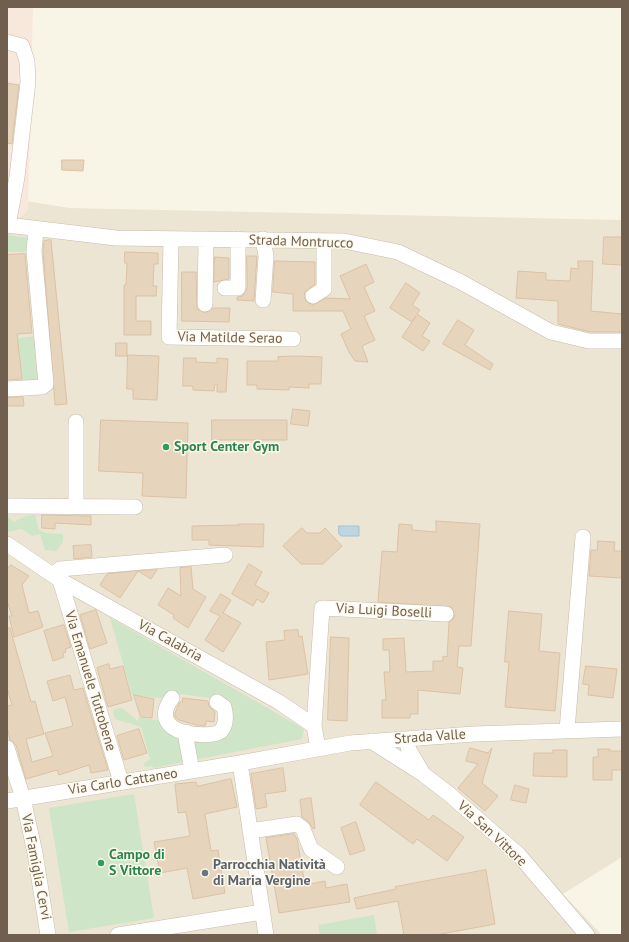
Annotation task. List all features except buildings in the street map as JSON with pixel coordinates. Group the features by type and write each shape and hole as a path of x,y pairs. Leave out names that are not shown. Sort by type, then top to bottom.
{"street":[{"path":"7,42 22,46 27,61 28,82 17,177 8,225"},
{"name":"Strada Montrucco","path":"8,225 36,230 116,238 344,241 398,252 461,282 551,332 588,340 622,341"},
{"path":"7,389 42,387 46,384 34,251 36,230"},
{"name":"Via Matilde Serao","path":"171,238 169,336 293,339"},
{"path":"205,304 206,239"},
{"path":"225,288 238,288 238,239"},
{"path":"263,240 266,256 264,300"},
{"path":"313,296 324,289 324,240"},
{"path":"76,422 76,506"},
{"path":"7,506 135,507"},
{"path":"567,730 583,537"},
{"name":"Via Calabria","path":"9,548 56,577 278,702 314,726"},
{"path":"56,577 60,568 226,555"},
{"name":"Via Emanuele Tuttobene","path":"56,577 121,782"},
{"name":"Via Luigi Boselli","path":"314,726 322,608 446,614"},
{"path":"165,706 168,724 179,731 215,735 221,731 225,724 226,714 224,707 217,702"},
{"path":"314,726 318,748"},
{"name":"Strada Valle","path":"240,763 318,748 371,741 567,730 622,729"},
{"path":"186,732 192,771"},
{"name":"Via San Vittore","path":"406,738 409,750 423,774"},
{"name":"Via San Vittore","path":"371,741 423,774 519,855 587,935"},
{"name":"Via Famiglia Cervi","path":"7,748 23,798 35,853 48,935"},
{"path":"240,763 266,935"},
{"name":"Via Carlo Cattaneo","path":"7,801 240,763"},
{"path":"250,831 297,824 304,829 312,849 337,867"},
{"path":"118,935 262,912"}],"shaded area":[{"path":"7,7 33,7 28,211 20,218 7,215"},
{"path":"7,198 70,208 622,220 622,857 563,894 602,935 7,935"}],"green space":[{"path":"7,235 29,238 29,252 7,252"},
{"path":"37,336 40,382 22,384 19,350 7,339"},
{"path":"35,515 39,530 46,533 63,534 63,542 56,551 45,550 40,534 32,536 22,529 7,532 7,516 14,522 26,516"},
{"path":"110,618 304,729 302,739 194,760 192,747 196,739 226,726 216,699 181,694 159,698 132,695"},
{"path":"122,708 139,722 138,717 161,721 178,736 184,762 153,768 152,765 148,767 144,766 144,763 150,759 141,727 115,719 113,712 115,709"},
{"name":"Campo di S Vittore","path":"134,794 154,918 69,932 49,808"},
{"path":"374,915 377,935 320,935 318,925"}],"water":[{"path":"339,526 359,526 359,536 341,536 339,534"}],"place":[{"name":"Sport Center Gym","path":"166,447"},
{"name":"Campo di S Vittore","path":"101,863"},
{"name":"Parrocchia Natività di Maria Vergine","path":"205,873"}]}
